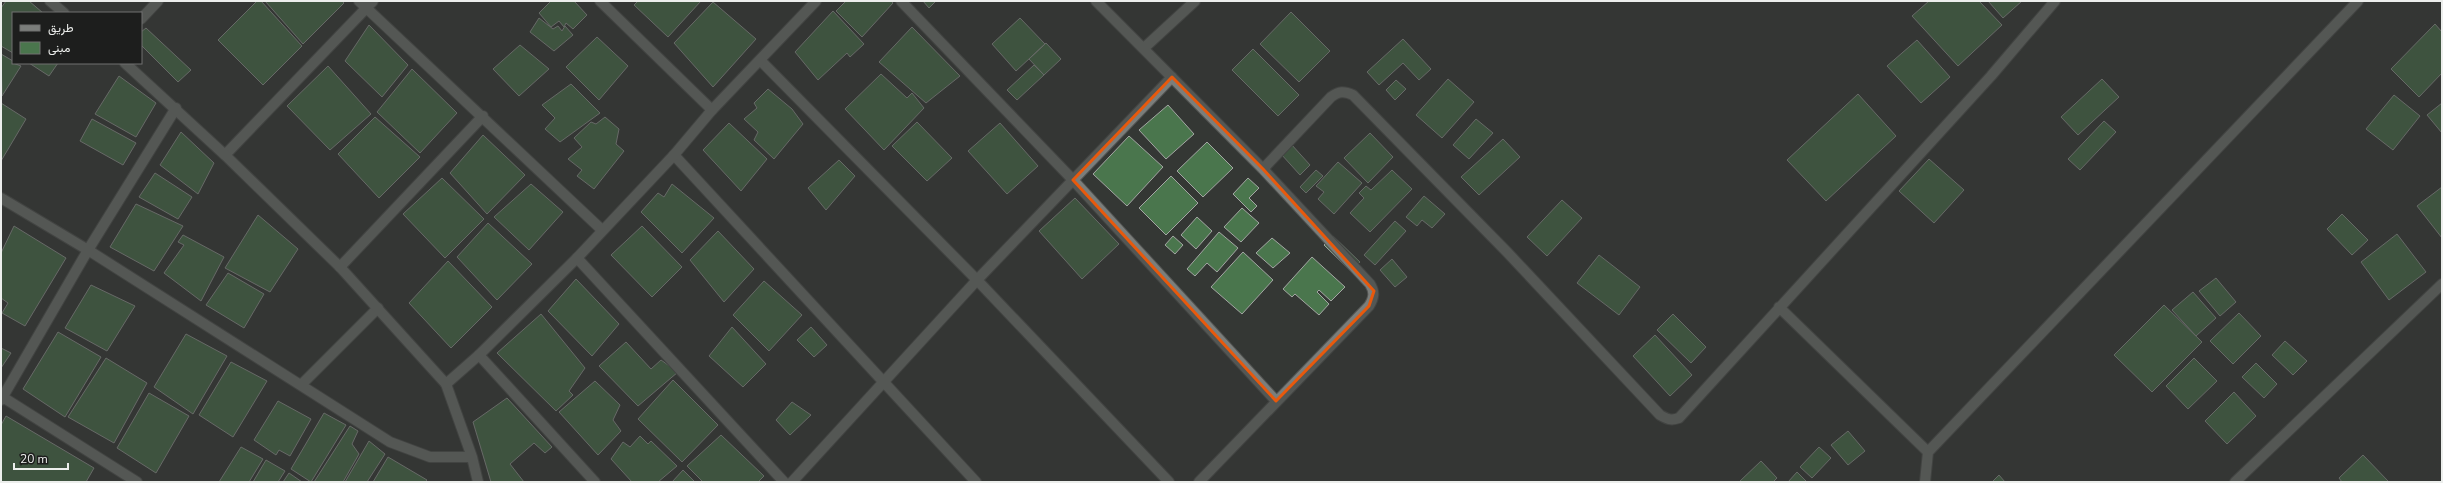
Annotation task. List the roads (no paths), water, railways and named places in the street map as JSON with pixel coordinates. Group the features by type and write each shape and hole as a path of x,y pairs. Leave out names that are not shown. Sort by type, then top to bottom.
{"street":[{"path":"50,1 63,12"},
{"path":"142,18 158,1"},
{"path":"600,1 712,110"},
{"path":"446,384 479,355 577,258 674,155 712,110 816,1"},
{"path":"901,1 1073,180 1276,401"},
{"path":"1096,1 1263,169 1370,284 1374,291 1373,299 1369,306 1199,482"},
{"path":"1144,48 1195,1"},
{"path":"1263,169 1331,97 1338,92 1345,91 1353,95 1507,252 1660,415 1667,419 1679,418 1778,307 1991,76 2055,1"},
{"path":"1925,482 1928,452 2358,1"},
{"path":"225,155 366,3 602,230"},
{"path":"761,60 977,280 1169,482"},
{"path":"126,64 176,108 340,267 446,384 472,458 478,482"},
{"path":"792,482 977,280 1172,77"},
{"path":"137,482 2,398 88,250 176,108"},
{"path":"340,267 483,116"},
{"path":"674,155 976,482"},
{"path":"1,198 88,250 390,442 430,457 472,458"},
{"path":"577,258 784,482"},
{"path":"2235,482 2442,284"},
{"path":"1778,307 1928,452"},
{"path":"301,385 378,308"},
{"path":"479,355 595,482"}]}
